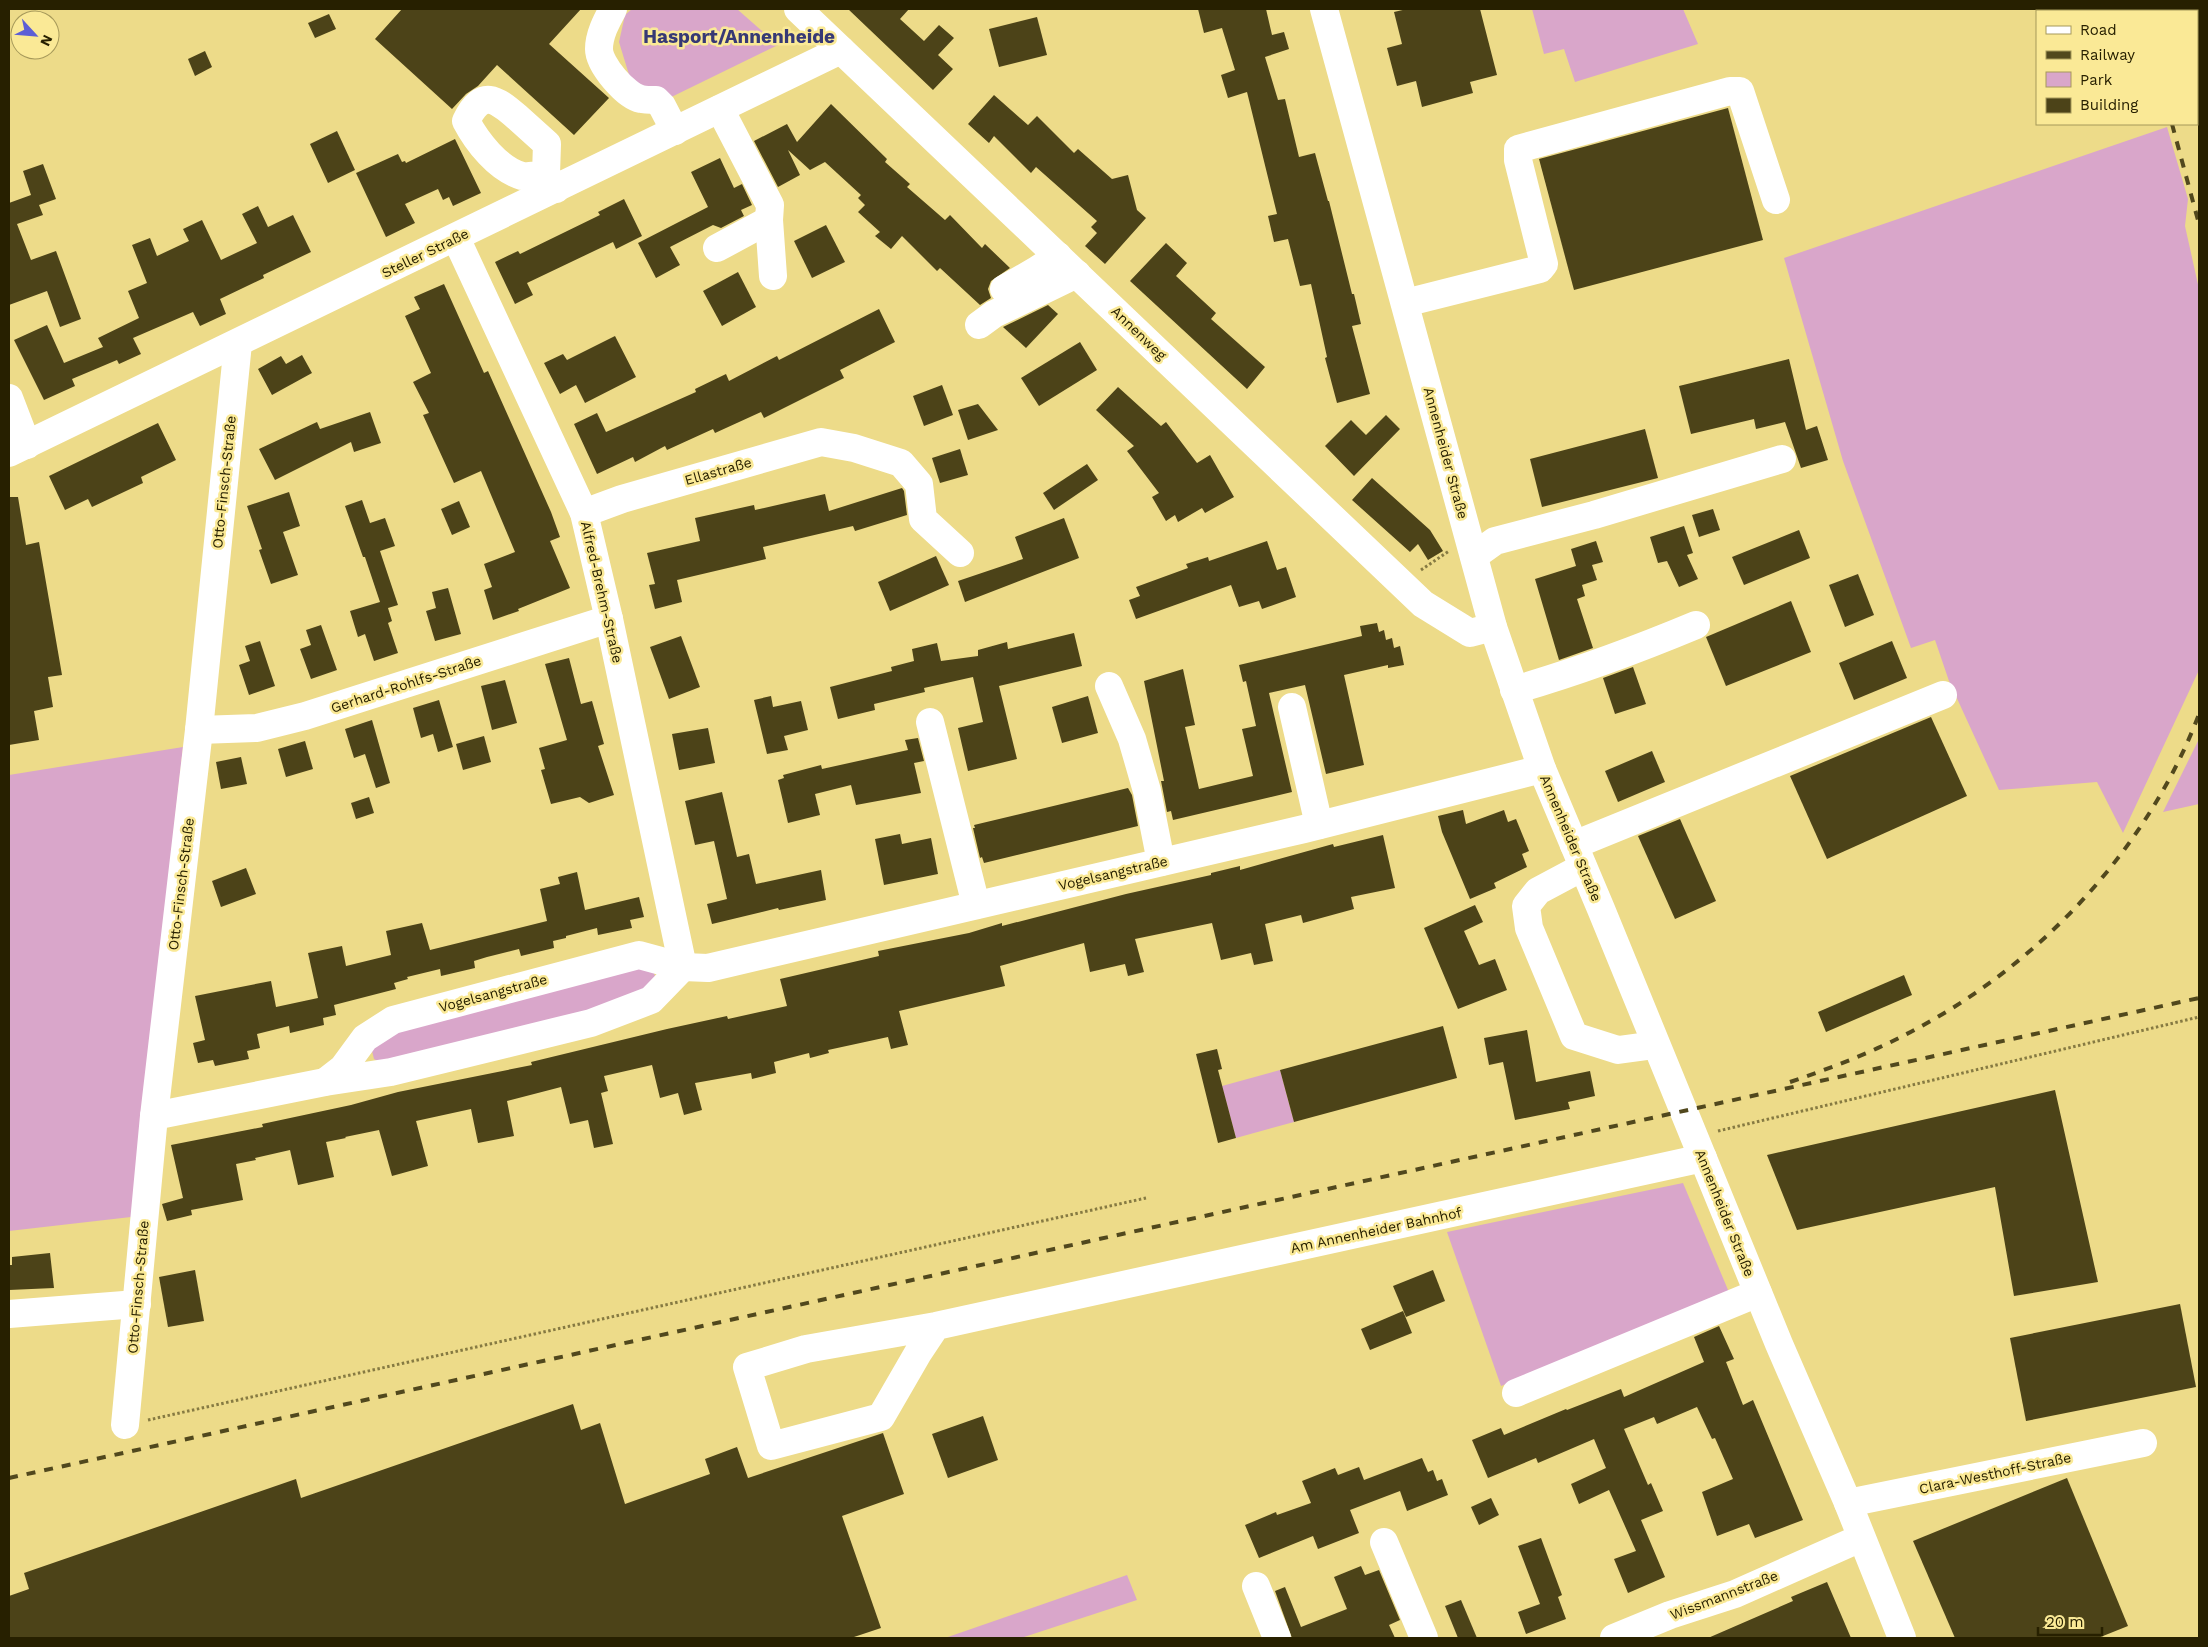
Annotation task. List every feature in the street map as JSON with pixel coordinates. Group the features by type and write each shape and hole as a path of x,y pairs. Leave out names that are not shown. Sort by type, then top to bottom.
{"street":[{"path":"613,9 604,26 599,52 607,69 619,84 631,94 641,99 656,100 662,106 675,131"},
{"name":"Annenweg","path":"798,9 1423,604 1470,633 1493,627"},
{"name":"Annenheider Straße","path":"1324,9 1493,627 1542,769 1758,1293 1848,1503 1902,1638"},
{"name":"Steller Straße","path":"18,449 456,238 551,181 675,131 841,50"},
{"path":"1405,303 1540,269 1544,264 1518,160 1518,149 1730,91 1740,91 1776,200"},
{"path":"720,109 776,221 773,276"},
{"path":"717,248 776,221"},
{"name":"Alfred-Brehm-Straße","path":"456,238 584,513 609,619 683,967"},
{"path":"1004,289 1038,270 1068,265"},
{"path":"978,325 1068,265"},
{"name":"Otto-Finsch-Straße","path":"125,1425 154,1116 198,730 238,344"},
{"path":"9,398 18,449"},
{"name":"Ellastraße","path":"584,513 622,499 821,442 854,448 901,463 919,484 924,520 960,553"},
{"path":"1472,551 1495,541 1594,515 1782,459"},
{"name":"Gerhard-Rohlfs-Straße","path":"198,730 257,728 305,716 609,619"},
{"path":"1514,690 1572,674 1627,654 1696,624"},
{"path":"1109,686 1132,739 1147,791 1161,862"},
{"path":"1655,1045 1618,1050 1574,1036 1529,928 1526,906 1538,891 1578,856 1943,695"},
{"path":"1292,707 1319,825"},
{"path":"930,722 976,905"},
{"name":"Vogelsangstraße","path":"324,1082 343,1068 365,1038 393,1020 639,954 683,967 708,968 1319,825 1542,769"},
{"name":"Vogelsangstraße","path":"154,1116 324,1082 391,1072 591,1023 651,1000 683,967"},
{"name":"Am Annenheider Bahnhof","path":"936,1326 881,1417 771,1446 747,1367 806,1349 936,1326 1049,1302 1698,1148"},
{"path":"1516,1393 1758,1293"},
{"path":"9,1314 137,1304"},
{"name":"Clara-Westhoff-Straße","path":"1848,1503 2143,1443"},
{"name":"Wissmannstraße","path":"1614,1638 1670,1615 1735,1594 1861,1538"},
{"path":"1384,1542 1424,1638"},
{"path":"1256,1586 1277,1638"}],"path":[{"path":"1402,584 1446,552 1472,551"},
{"path":"1698,1148 2199,1017"},
{"path":"125,1425 1146,1198"}],"green space":[{"path":"632,9 737,9 778,45 655,105 630,78 619,42 625,15"},
{"path":"1532,9 1683,9 1698,44 1575,82 1564,49 1544,54"},
{"path":"2167,127 2188,199 2185,226 2199,289 2199,670 2123,833 2097,782 1999,790 1949,681 1935,640 1911,648 1843,461 1784,258"},
{"path":"2199,739 2199,804 2163,812"},
{"path":"183,747 131,1217 9,1231 9,775"},
{"path":"651,965 655,976 653,985 567,1020 385,1065 374,1059 371,1047 376,1036"},
{"path":"1280,1070 1294,1122 1236,1138 1222,1086"},
{"path":"1683,1183 1731,1297 1501,1386 1447,1232"},
{"path":"1127,1575 1137,1600 1021,1638 945,1638"}],"building":[{"path":"402,9 581,9 549,44 609,98 574,135 497,65 478,86 466,94 452,109 375,39"},
{"path":"848,9 909,9 900,19 924,41 939,25 954,38 938,55 953,69 933,90"},
{"path":"1198,9 1266,9 1272,35 1284,32 1289,49 1265,57 1278,100 1285,99 1299,157 1315,153 1361,324 1352,326 1370,394 1337,403 1325,358 1327,357 1311,284 1300,286 1288,239 1274,242 1268,216 1277,214 1247,92 1228,98 1221,75 1235,70 1222,28 1204,33"},
{"path":"1407,9 1480,9 1497,75 1470,82 1473,93 1422,107 1416,81 1397,86 1387,48 1402,44 1394,12"},
{"path":"329,14 336,29 315,38 308,23"},
{"path":"1037,17 1047,55 999,67 989,29"},
{"path":"205,51 212,67 195,76 188,59"},
{"path":"994,95 1028,125 1037,116 1074,153 1078,149 1112,179 1128,175 1137,210 1146,218 1105,264 1085,246 1097,233 1091,227 1097,221 1036,167 1031,173 994,136 989,143 968,124"},
{"path":"831,104 887,159 885,162 910,184 907,187 945,220 950,215 982,248 985,244 1010,268 991,281 988,289 991,298 980,305 940,268 937,271 902,236 891,249 875,236 880,232 858,212 865,205 858,198 861,195 825,162 810,170 788,150 800,175 778,187 754,141 787,124 797,142"},
{"path":"1728,108 1763,240 1574,290 1539,159"},
{"path":"337,131 355,170 328,183 310,144"},
{"path":"455,139 481,193 453,206 449,197 443,200 438,189 405,204 415,223 386,237 356,173 398,154 402,162 405,161 406,163"},
{"path":"720,158 734,188 742,184 752,205 741,210 744,216 721,228 713,225 670,247 680,265 656,278 638,243 708,207 691,172"},
{"path":"43,164 56,199 39,205 43,215 17,224 31,260 56,251 81,319 60,327 47,291 9,305 9,203 31,195 23,171"},
{"path":"624,199 642,236 616,249 613,242 527,283 533,295 515,304 495,262 518,251 520,254 600,215 598,212"},
{"path":"258,206 268,227 293,215 311,252 263,275 264,278 220,299 226,314 200,326 193,312 133,338 141,354 119,364 117,360 72,379 75,386 44,400 14,340 47,325 64,363 103,347 98,338 139,318 128,291 147,283 132,245 150,238 157,256 189,241 183,229 202,220 221,260 257,243 242,214"},
{"path":"826,225 845,262 812,278 794,241"},
{"path":"1166,243 1187,263 1176,276 1216,313 1211,319 1265,367 1247,389 1130,281"},
{"path":"738,272 756,307 722,326 703,291"},
{"path":"444,284 484,373 488,371 551,512 560,537 550,541 570,588 518,609 519,611 493,620 484,590 492,587 484,564 515,552 481,471 454,483 423,415 429,413 413,382 431,373 405,316 420,309 414,297"},
{"path":"1048,305 1058,314 1026,348 1003,327"},
{"path":"879,309 895,342 840,370 844,378 764,418 761,412 715,433 713,429 667,450 665,446 635,462 633,457 597,474 574,424 597,413 606,432 696,392 695,389 726,374 729,381 777,356 779,360"},
{"path":"615,336 636,377 585,403 576,385 560,394 544,363 563,354 567,360"},
{"path":"1080,342 1097,370 1039,406 1021,378"},
{"path":"302,355 312,373 272,395 258,369 281,356 286,364"},
{"path":"1789,359 1806,430 1817,426 1828,460 1801,468 1785,422 1756,429 1754,419 1691,434 1679,386"},
{"path":"942,385 953,415 924,426 913,396"},
{"path":"1118,387 1161,426 1166,422 1197,463 1210,455 1234,497 1205,513 1202,508 1178,522 1175,515 1166,521 1152,497 1159,493 1127,451 1134,446 1096,410"},
{"path":"978,404 998,430 968,440 958,410"},
{"path":"370,412 381,443 354,452 351,442 275,480 259,449 317,422 320,429"},
{"path":"1386,415 1400,429 1354,476 1325,446 1351,420 1366,435"},
{"path":"158,423 176,460 141,477 143,483 92,507 88,499 65,510 49,476"},
{"path":"1645,429 1658,478 1542,507 1530,459"},
{"path":"960,449 968,475 940,483 932,458"},
{"path":"1087,464 1098,480 1054,510 1043,493"},
{"path":"1372,478 1430,530 1443,551 1428,560 1418,544 1410,552 1352,500"},
{"path":"902,488 907,515 855,531 853,526 763,547 766,559 677,580 682,602 655,609 649,585 655,584 647,553 700,541 695,518 754,505 755,510 825,494 829,511"},
{"path":"289,492 300,526 283,532 298,575 271,584 259,550 262,549 247,506"},
{"path":"9,497 18,497 26,545 39,542 62,675 48,677 53,707 34,711 39,740 9,745"},
{"path":"362,500 370,523 385,518 395,546 380,551 398,605 388,608 392,621 388,623 398,653 374,661 365,634 358,637 350,611 380,602 345,506"},
{"path":"459,501 470,527 452,535 441,509"},
{"path":"1713,509 1720,530 1699,537 1692,515"},
{"path":"1064,518 1079,558 965,602 958,581 1023,559 1015,537"},
{"path":"1684,526 1693,553 1687,555 1698,579 1679,587 1667,561 1658,563 1650,537"},
{"path":"1799,530 1810,558 1744,585 1732,557"},
{"path":"1267,541 1277,570 1286,567 1296,597 1262,609 1259,601 1239,607 1231,585 1136,619 1129,600 1140,596 1136,587 1188,568 1186,564 1208,557 1209,561"},
{"path":"1596,541 1603,562 1592,565 1597,580 1582,585 1585,596 1577,599 1593,648 1559,660 1535,579 1576,566 1571,549"},
{"path":"936,556 949,585 890,611 878,582"},
{"path":"1858,574 1874,615 1845,627 1829,585"},
{"path":"448,588 461,634 435,641 426,611 436,608 432,592"},
{"path":"1791,601 1811,652 1726,686 1706,637"},
{"path":"1377,623 1379,632 1384,630 1386,640 1392,638 1394,648 1400,646 1404,665 1388,668 1388,665 1344,675 1364,765 1326,774 1305,685 1269,693 1292,792 1173,820 1171,811 1167,812 1161,781 1164,781 1144,681 1183,669 1195,725 1185,727 1199,789 1253,776 1242,729 1256,726 1246,681 1243,682 1239,665 1362,636 1360,626"},
{"path":"321,625 337,670 311,679 300,649 311,645 306,630"},
{"path":"1074,633 1082,666 999,686 1017,759 968,771 958,728 983,722 973,677 924,688 925,692 874,704 875,710 838,719 830,687 892,671 891,667 914,661 912,649 937,643 941,661 978,656 978,650 1007,642 1008,649"},
{"path":"681,636 700,687 669,699 650,647"},
{"path":"260,641 275,686 249,695 239,665 250,661 245,646"},
{"path":"1892,641 1907,678 1854,700 1839,663"},
{"path":"569,658 581,704 592,701 604,744 598,746 614,795 589,803 580,797 551,804 541,770 545,769 539,748 567,740 545,664"},
{"path":"1633,667 1646,704 1615,714 1603,678"},
{"path":"505,680 517,723 492,730 481,686"},
{"path":"771,696 773,707 801,701 808,730 784,736 788,750 767,754 754,700"},
{"path":"1088,696 1098,733 1062,743 1052,707"},
{"path":"439,700 453,747 438,752 433,734 421,738 413,708"},
{"path":"1931,717 1967,796 1827,859 1790,776"},
{"path":"372,720 390,783 376,788 365,754 354,758 345,729"},
{"path":"708,728 715,763 679,770 672,734"},
{"path":"484,736 491,762 463,770 456,744"},
{"path":"918,738 924,761 914,763 921,793 856,805 851,785 815,794 820,815 788,823 778,780 784,778 783,775 821,765 822,769 908,750 905,740"},
{"path":"305,741 313,769 286,777 278,749"},
{"path":"1652,751 1665,782 1618,802 1605,771"},
{"path":"241,757 247,784 221,789 216,762"},
{"path":"1128,788 1132,795 1138,826 984,863 982,857 980,858 973,828 975,828 974,825"},
{"path":"722,792 737,857 749,854 756,884 821,870 826,900 779,910 778,908 712,924 707,904 727,899 714,841 695,845 685,801"},
{"path":"369,797 374,813 356,819 351,803"},
{"path":"1463,810 1466,824 1504,810 1508,822 1516,819 1529,851 1522,854 1527,867 1494,883 1496,888 1470,899 1442,832 1438,816"},
{"path":"1680,819 1716,901 1675,919 1638,836"},
{"path":"900,834 902,844 931,838 938,874 884,885 875,839"},
{"path":"1383,835 1395,888 1351,897 1354,909 1303,923 1301,915 1265,924 1273,961 1254,965 1251,953 1221,960 1212,923 1135,939 1144,972 1128,976 1125,964 1090,972 1084,943 1000,966 1005,986 899,1011 908,1045 891,1049 888,1037 828,1050 829,1053 810,1058 809,1053 774,1062 776,1073 752,1079 751,1073 695,1083 702,1110 684,1115 678,1093 660,1098 652,1065 604,1076 608,1091 601,1093 613,1144 594,1148 588,1120 570,1124 561,1087 507,1101 514,1136 478,1143 471,1109 416,1121 428,1166 392,1176 379,1130 345,1137 326,1142 334,1177 298,1185 290,1150 255,1158 256,1160 236,1164 243,1200 191,1210 192,1215 167,1221 162,1204 183,1198 171,1145 263,1127 262,1124 351,1105 398,1092 532,1065 531,1062 667,1029 727,1016 728,1019 787,1006 780,979 879,956 878,951 969,933 1002,923 1002,926 1126,894 1211,875 1211,873 1240,866 1240,870 1333,844 1334,847"},
{"path":"246,868 256,894 221,907 212,881"},
{"path":"577,872 585,910 639,897 644,917 630,920 632,928 598,935 597,928 566,936 566,938 553,941 554,948 521,956 519,949 487,957 474,961 475,968 441,976 440,969 407,977 408,979 394,983 396,989 334,1005 336,1015 323,1018 324,1025 290,1033 289,1026 257,1034 260,1048 247,1051 249,1059 215,1066 213,1060 198,1063 193,1043 205,1040 195,996 271,981 276,1007 318,998 308,953 342,946 346,966 391,955 386,931 422,923 430,950 547,921 540,889 560,884 558,877"},
{"path":"1475,905 1483,922 1464,931 1479,965 1495,959 1507,990 1458,1009 1424,928"},
{"path":"1904,975 1912,995 1826,1032 1818,1012"},
{"path":"1443,1026 1457,1078 1294,1122 1280,1070"},
{"path":"1527,1030 1536,1082 1590,1071 1595,1096 1568,1102 1570,1109 1515,1120 1503,1062 1489,1065 1484,1038"},
{"path":"1217,1049 1222,1069 1218,1070 1236,1138 1218,1143 1196,1054"},
{"path":"2055,1090 2098,1282 2014,1296 1995,1187 1797,1230 1767,1155"},
{"path":"50,1253 54,1288 9,1290 9,1265 12,1265 12,1257"},
{"path":"195,1270 204,1321 168,1327 159,1277"},
{"path":"1433,1270 1445,1301 1406,1317 1393,1286"},
{"path":"2180,1304 2196,1387 2026,1421 2010,1338"},
{"path":"1403,1311 1412,1333 1370,1350 1361,1329"},
{"path":"1719,1326 1734,1359 1726,1362 1743,1405 1753,1400 1803,1520 1755,1538 1749,1524 1717,1536 1702,1492 1733,1479 1715,1438 1712,1439 1697,1407 1657,1424 1654,1417 1624,1429 1648,1485 1651,1483 1663,1511 1641,1520 1665,1577 1628,1593 1614,1559 1636,1551 1609,1490 1579,1504 1571,1484 1606,1468 1594,1439 1538,1463 1536,1458 1488,1478 1472,1440 1501,1428 1504,1435 1566,1409 1621,1389 1624,1397 1704,1362 1694,1337"},
{"path":"573,1404 581,1430 600,1423 625,1504 710,1474 705,1459 737,1447 748,1478 883,1433 904,1494 842,1516 881,1628 851,1638 9,1638 9,1596 29,1589 24,1573 296,1479 301,1498"},
{"path":"983,1416 998,1460 948,1478 932,1434"},
{"path":"1422,1458 1428,1472 1433,1470 1437,1481 1442,1479 1448,1495 1407,1511 1400,1491 1350,1510 1359,1533 1318,1549 1313,1536 1259,1558 1245,1525 1276,1512 1277,1515 1311,1503 1302,1481 1335,1468 1338,1475 1359,1467 1364,1480"},
{"path":"2067,1478 2128,1626 2098,1638 1955,1638 1913,1541"},
{"path":"1491,1498 1499,1515 1479,1525 1471,1507"},
{"path":"1541,1538 1562,1595 1558,1597 1566,1619 1526,1634 1518,1612 1540,1604 1518,1546"},
{"path":"1361,1566 1365,1575 1379,1570 1400,1620 1389,1625 1395,1638 1292,1638 1275,1591 1285,1587 1301,1627 1347,1609 1334,1577"},
{"path":"1827,1582 1851,1638 1708,1638 1793,1601 1791,1597"},
{"path":"1461,1600 1477,1638 1458,1638 1445,1606"}],"railway":[{"path":"2172,125 2199,224"},
{"path":"1790,1082 1854,1058 1916,1029 1962,1002 2006,971 2047,935 2086,897 2120,855 2151,810 2178,763 2199,714"},
{"path":"9,1478 2199,998"}],"district":[{"name":"Hasport/Annenheide","path":"739,36"}]}
